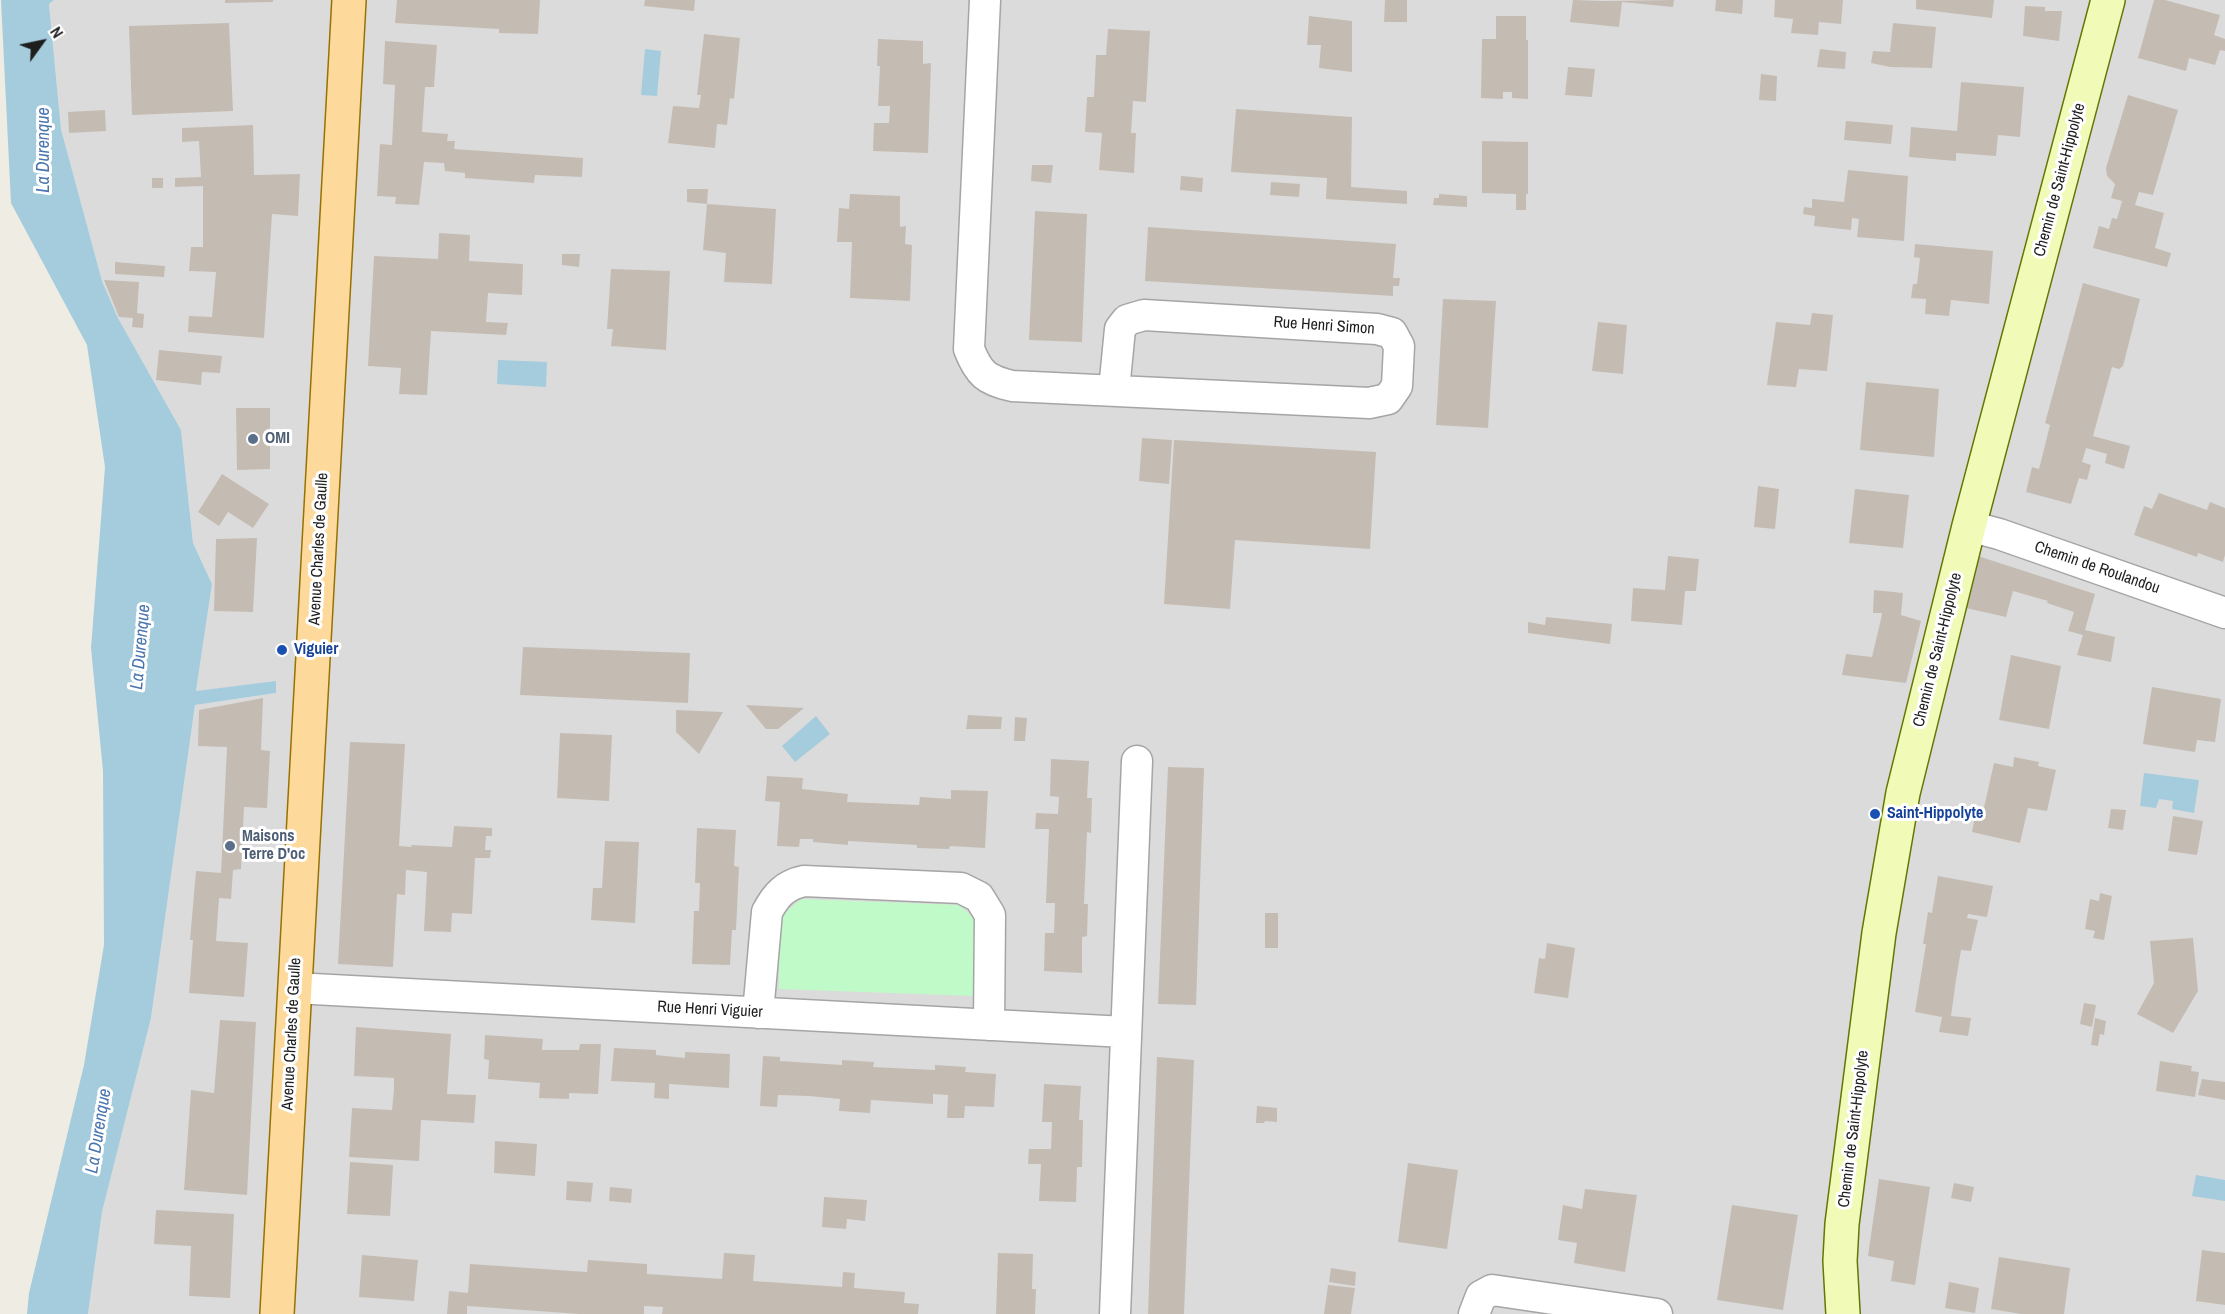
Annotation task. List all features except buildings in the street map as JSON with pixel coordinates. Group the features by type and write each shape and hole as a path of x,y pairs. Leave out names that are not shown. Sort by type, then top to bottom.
{"main road":[{"name":"Avenue Charles de Gaulle","path":"277,1314 349,0"}],"street":[{"name":"Rue Henri Simon","path":"985,0 969,349 984,376 1012,386 1379,402 1388,399 1397,386 1399,346 1392,333 1377,329 1144,315 1127,320 1120,329 1114,390"},
{"name":"Chemin de Saint-Hippolyte","path":"1843,1314 1840,1261 1842,1224 1880,933 1903,793 1969,526 2108,0"},
{"name":"Chemin de Roulandou","path":"1969,526 1999,534 2225,613"},
{"path":"1115,1314 1137,761"},
{"path":"758,1013 767,912 773,899 792,883 804,881 961,888 979,897 990,915 989,1025"},
{"name":"Rue Henri Viguier","path":"294,988 1125,1032"},
{"path":"1474,1314 1481,1296 1492,1290 1657,1314"}],"shaded area":[{"path":"54,0 2225,0 2225,1314 88,1314 102,1212 151,1018 195,705 276,693 276,682 196,691 212,584 193,543 181,430 118,318 102,281 61,129 49,4"}],"green space":[{"path":"801,899 959,905 978,922 975,996 779,989 779,918"}],"water":[{"name":"La Durenque","path":"1,0 54,0 49,4 61,129 102,281 118,318 181,430 193,543 212,584 196,691 276,681 276,693 195,705 151,1018 102,1212 88,1314 27,1314 29,1293 84,1065 104,945 103,771 91,648 105,467 87,345 11,203"},
{"path":"645,49 661,51 657,96 641,95"},
{"path":"498,360 547,362 546,387 497,384"},
{"path":"816,716 830,734 795,762 782,746"},
{"path":"2144,773 2199,780 2194,813 2172,809 2173,801 2159,799 2156,808 2140,806"},
{"path":"2196,1175 2225,1180 2225,1201 2192,1196"}],"place":[{"name":"OMI","path":"253,439"},
{"name":"Viguier","path":"282,650"},
{"name":"Saint-Hippolyte","path":"1875,814"},
{"name":"Maisons Terre D'oc","path":"230,846"}]}
